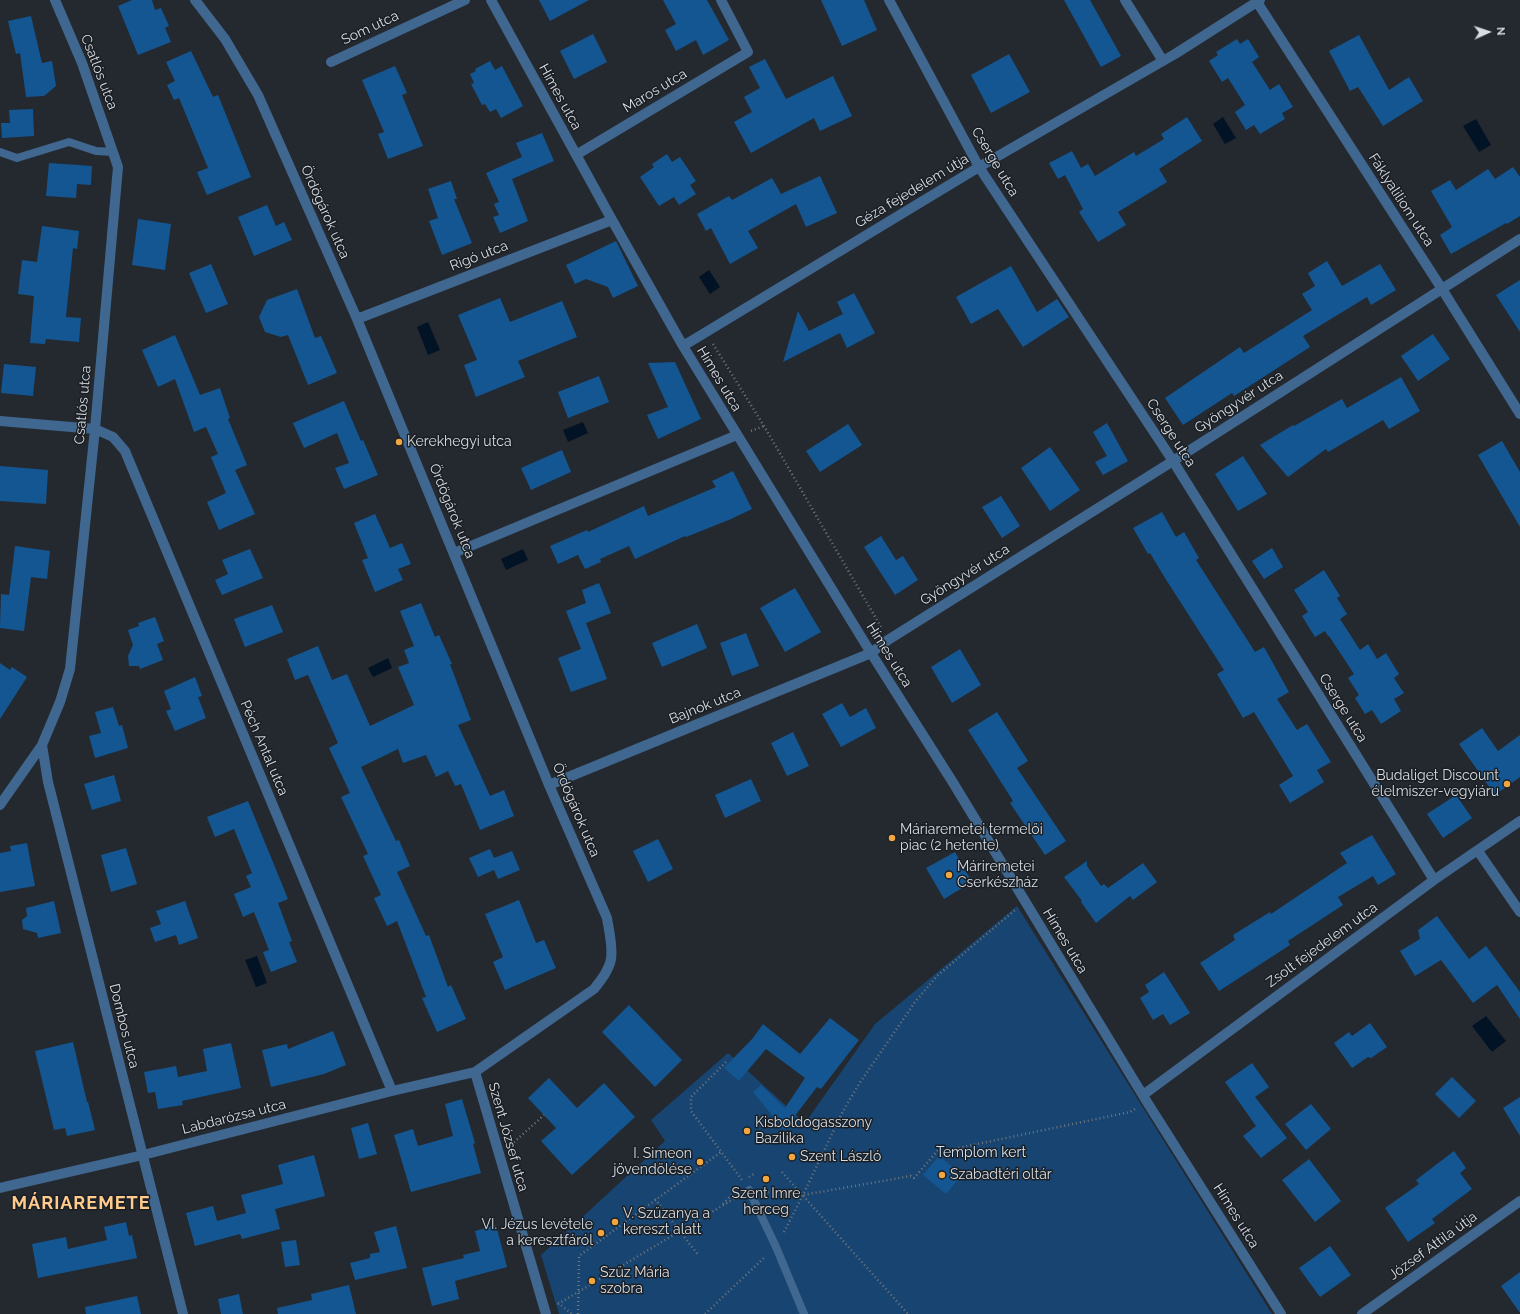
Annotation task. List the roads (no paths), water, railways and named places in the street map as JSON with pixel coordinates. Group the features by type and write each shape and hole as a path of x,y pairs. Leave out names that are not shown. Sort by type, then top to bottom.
{"street":[{"name":"Csatlós utca","path":"0,805 42,744 60,702 70,669 95,429 118,167 82,63 55,0"},
{"name":"Ördögárok utca","path":"195,0 225,39 258,95 358,319 549,786 607,918 611,959"},
{"name":"Som utca","path":"331,62 465,0"},
{"name":"Hímes utca","path":"491,0 683,346 871,653 952,781 1143,1095 1281,1314"},
{"name":"Maros utca","path":"576,155 748,52 721,0"},
{"name":"Cserge utca","path":"889,0 979,167 1173,461 1434,880"},
{"path":"1125,0 1163,61"},
{"name":"Géza fejedelem útja","path":"683,346 979,167 1163,61 1258,1"},
{"name":"Fáklyaliliom utca","path":"1258,1 1520,414"},
{"name":"Rigó utca","path":"358,319 612,220"},
{"name":"Gyöngyvér utca","path":"871,653 888,640 1173,461 1520,239"},
{"name":"Péch Antal utca","path":"0,420 95,429 113,437 125,451 392,1091"},
{"path":"454,553 737,435"},
{"name":"Bajnok utca","path":"549,786 871,653"},
{"name":"Dombos utca","path":"42,744 48,782 183,1314"},
{"name":"Zsolt fejedelem utca","path":"1143,1095 1434,880 1520,821"},
{"path":"1478,851 1520,912"},
{"name":"Szent József utca","path":"546,1313 498,1155 475,1072 594,989 604,976 611,959"},
{"name":"Labdarózsa utca","path":"0,1188 143,1155 392,1091 475,1072"},
{"name":"József Attila útja","path":"1362,1314 1520,1201"},
{"path":"535,1314 546,1313"}],"lane":[{"path":"0,152 16,158 69,142 96,151 113,152"},
{"path":"749,1190 776,1247 804,1314"}],"place":[{"name":"Kerekhegyi utca","path":"399,442"},
{"name":"Budaliget Discount élelmiszer-vegyiáru","path":"1507,784"},
{"name":"Máriaremetei termelői piac (2 hetente)","path":"892,838"},
{"name":"Máriremetei Cserkészház","path":"949,875"},
{"name":"Kisboldogasszony Bazilika","path":"747,1131"},
{"name":"Szent László","path":"792,1157"},
{"name":"I. Simeon jövendölése","path":"700,1162"},
{"name":"Szabadtéri oltár","path":"942,1175"},
{"name":"Szent Imre herceg","path":"766,1179"},
{"name":"V. Szűzanya a kereszt alatt","path":"615,1222"},
{"name":"VI. Jézus levétele a keresztfáról","path":"601,1233"},
{"name":"Szűz Mária szobra","path":"592,1281"}],"district":[{"name":"MÁRIAREMETE","path":"81,1204"}],"park label":[{"name":"Templom kert","path":"981,1153"}]}
